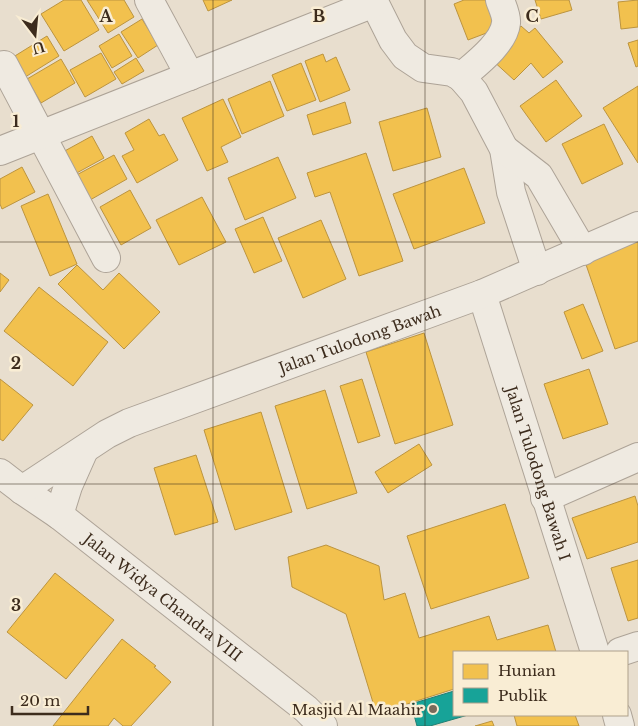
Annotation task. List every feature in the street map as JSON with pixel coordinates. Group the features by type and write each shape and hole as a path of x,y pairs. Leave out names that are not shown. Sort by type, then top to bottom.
{"street":[{"path":"149,0 190,76"},
{"path":"462,77 500,39 506,22 500,0"},
{"path":"0,151 374,1 393,40 405,56 423,68 452,72 462,77 474,92 504,148 511,192 537,271"},
{"path":"4,65 106,258"},
{"path":"504,148 539,176 583,251"},
{"name":"Jalan Tulodong Bawah","path":"22,490 107,434 129,423 482,294 638,226"},
{"name":"Jalan Tulodong Bawah I","path":"482,294 595,651"},
{"path":"60,515 68,486 84,450"},
{"path":"546,498 638,457"},
{"name":"Jalan Widya Chandra VIII","path":"0,473 60,515 306,709 324,726"},
{"path":"623,651 638,646"}],"building: Hunian":[{"path":"64,0 81,0 99,30 64,51 41,14"},
{"path":"87,0 124,0 134,17 108,33"},
{"path":"203,0 232,0 208,11"},
{"path":"464,0 486,0 497,29 468,40 454,4"},
{"path":"535,0 569,0 572,10 541,19"},
{"path":"638,0 638,27 621,29 618,2"},
{"path":"142,19 158,45 138,58 121,32"},
{"path":"521,26 529,33 535,28 563,62 543,78 531,63 514,80 491,59"},
{"path":"119,34 132,56 112,68 99,46"},
{"path":"47,36 59,56 22,79 10,59"},
{"path":"638,40 638,66 636,67 628,43"},
{"path":"101,53 116,79 85,97 70,70"},
{"path":"323,54 326,62 336,57 350,90 320,102 305,61"},
{"path":"136,58 144,71 122,84 114,72"},
{"path":"61,59 75,83 41,103 27,79"},
{"path":"301,63 316,100 287,111 272,75"},
{"path":"556,80 582,116 546,142 520,106"},
{"path":"270,81 284,116 242,134 228,99"},
{"path":"638,86 638,163 603,108"},
{"path":"223,99 241,137 221,147 228,162 207,171 182,118"},
{"path":"345,102 351,123 313,135 307,115"},
{"path":"427,108 441,157 393,171 379,122"},
{"path":"149,119 159,136 164,134 178,160 137,183 122,156 134,150 125,133"},
{"path":"604,124 623,164 582,184 562,144"},
{"path":"92,136 104,158 73,175 61,153"},
{"path":"366,153 403,261 359,276 330,192 315,197 307,173"},
{"path":"114,155 127,179 83,204 69,179"},
{"path":"278,157 296,198 245,220 228,178"},
{"path":"22,167 35,192 2,209 0,204 0,179"},
{"path":"464,168 485,223 414,249 393,194"},
{"path":"130,190 151,228 121,245 100,207"},
{"path":"48,194 77,264 50,276 21,206"},
{"path":"202,197 226,242 179,265 156,220"},
{"path":"263,217 282,261 254,273 235,229"},
{"path":"321,220 346,279 303,298 278,238"},
{"path":"638,234 638,341 615,349 582,253"},
{"path":"77,265 103,290 119,273 160,312 124,349 58,284"},
{"path":"0,273 9,280 0,292"},
{"path":"39,287 108,342 73,386 4,331"},
{"path":"583,304 603,351 582,359 564,312"},
{"path":"424,333 453,425 395,444 366,352"},
{"path":"589,369 608,424 563,439 544,384"},
{"path":"0,379 33,405 3,441 0,439"},
{"path":"362,379 380,436 358,443 340,386"},
{"path":"325,390 357,493 307,509 275,406"},
{"path":"261,412 292,512 235,530 204,430"},
{"path":"419,444 432,465 388,493 375,472"},
{"path":"196,455 218,522 175,535 154,468"},
{"path":"635,496 638,506 638,542 587,559 572,518"},
{"path":"505,504 529,578 431,609 407,536"},
{"path":"326,545 379,566 384,600 405,593 419,638 489,616 497,640 548,625 556,651 453,651 453,689 379,713 378,708 375,709 346,614 292,587 288,557"},
{"path":"638,560 638,618 628,621 611,568"},
{"path":"55,573 114,620 66,679 7,632"},
{"path":"122,639 156,666 154,667 171,682 131,726 123,726 114,718 108,726 53,726"},
{"path":"514,716 575,716 579,726 517,726"},
{"path":"492,721 494,726 475,726"}],"building: Publik":[{"name":"Masjid Al Maahir","path":"453,691 453,716 465,716 430,726 417,726 411,704"}],"place":[{"name":"Masjid Al Maahir","path":"433,709"}]}
